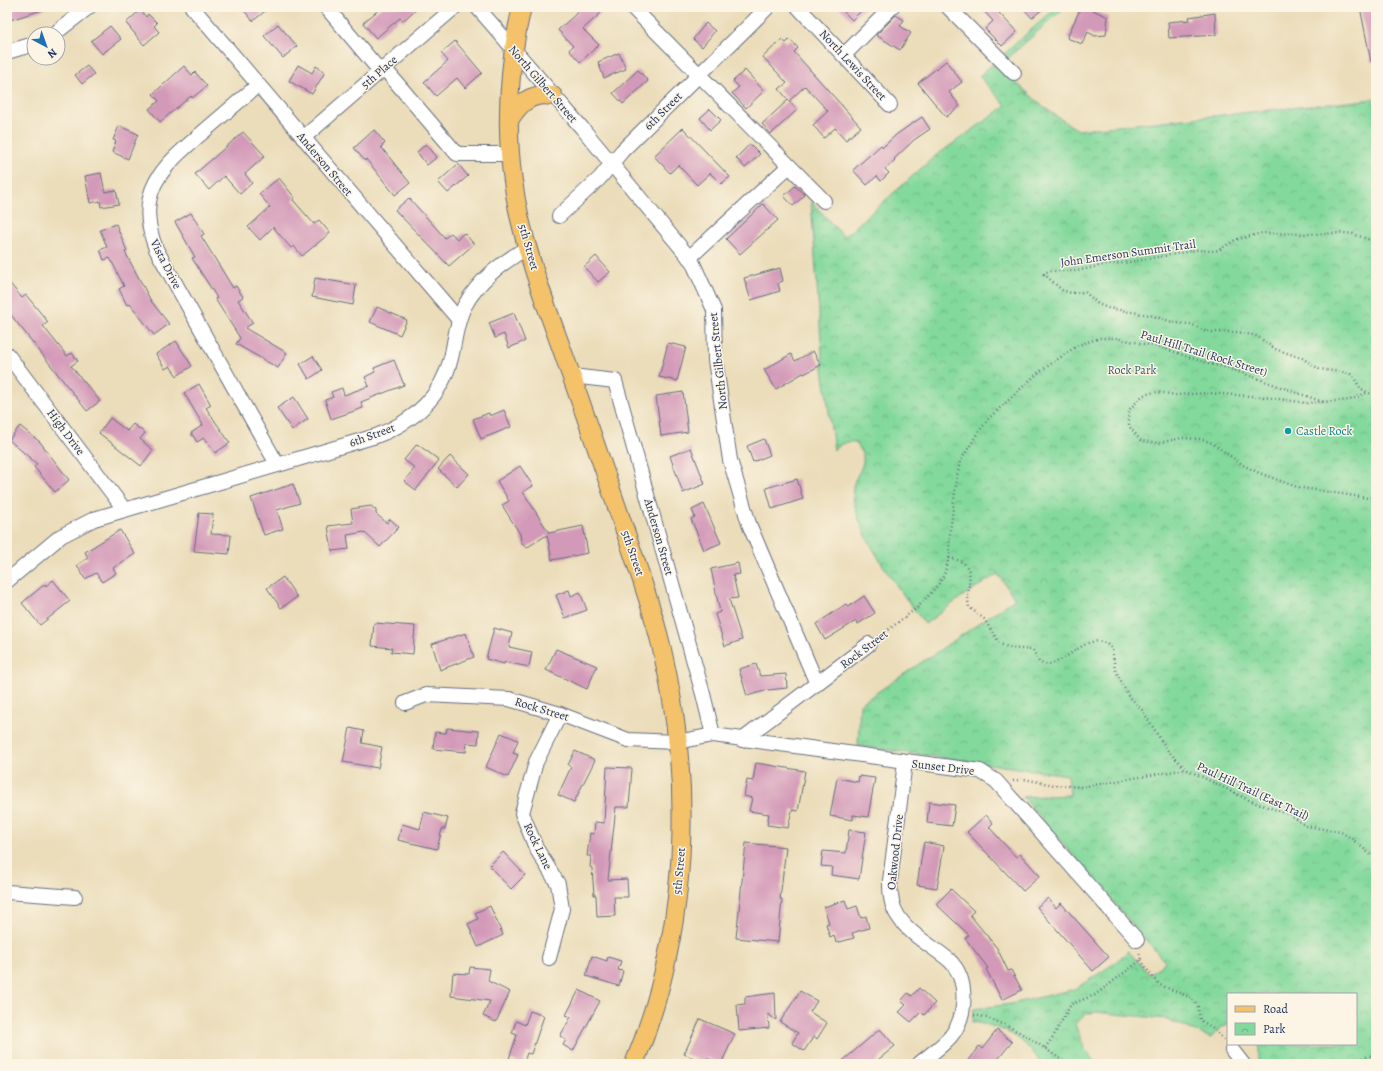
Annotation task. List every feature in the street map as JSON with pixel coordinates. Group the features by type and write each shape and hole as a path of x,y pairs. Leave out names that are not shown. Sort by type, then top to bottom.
{"main road":[{"name":"5th Street","path":"522,7 514,50 510,85 513,183 528,247 653,614 667,674 677,742 682,801 679,883 670,943 658,997 634,1064"},
{"name":"5th Street","path":"514,50 535,7"},
{"path":"510,119 519,106 527,99 541,94 553,96"}],"street":[{"path":"64,26 88,7"},
{"name":"Anderson Street","path":"192,7 459,320"},
{"path":"326,7 457,154 511,154"},
{"name":"5th Place","path":"303,138 455,7"},
{"name":"North Gilbert Street","path":"477,7 689,258 714,310 716,360 730,460 749,524 817,684"},
{"path":"632,7 824,201"},
{"name":"6th Street","path":"559,216 600,178 622,151 768,7"},
{"name":"North Lewis Street","path":"798,7 890,105"},
{"path":"844,56 892,7"},
{"path":"948,7 1014,74"},
{"path":"7,52 26,46"},
{"name":"Vista Drive","path":"258,85 178,154 163,169 153,186 148,218 156,250 277,464"},
{"path":"689,258 789,166"},
{"name":"6th Street","path":"7,581 66,533 94,518 376,436 401,425 418,413 442,384 459,320 470,298 480,284 502,264 528,247"},
{"name":"High Drive","path":"7,354 124,509"},
{"name":"Anderson Street","path":"572,376 615,381 704,694 713,735"},
{"name":"Rock Street","path":"742,740 869,644"},
{"name":"Rock Street","path":"405,703 426,695 509,699 560,714 628,740 677,742"},
{"name":"Rock Lane","path":"549,958 562,910 558,884 536,848 522,813 536,762 560,714"},
{"name":"Sunset Drive","path":"677,742 713,735 980,771 989,775 1003,788 1137,940"},
{"name":"Oakwood Drive","path":"905,762 890,881 890,896 895,912 904,924 946,958 956,969 963,990 962,1013 958,1025 951,1036 919,1064"},
{"path":"7,892 75,897"},
{"path":"1232,1050 1244,1064"}],"path":[{"name":"John Emerson Summit Trail","path":"1366,392 1349,373 1318,370 1302,358 1275,349 1257,336 1238,332 1207,332 1191,324 1176,323 1150,315 1108,308 1098,304 1085,292 1071,293 1062,290 1044,274 1048,271 1077,271 1107,264 1124,263 1197,250 1219,250 1235,240 1262,233 1344,233 1353,234 1376,242"},
{"name":"Paul Hill Trail (Rock Street)","path":"949,558 950,532 957,476 960,462 968,447 990,417 1038,372 1063,354 1084,343 1100,338 1115,338 1160,347 1206,363 1228,368 1323,402"},
{"path":"1376,397 1366,392 1350,400 1306,403 1265,397 1207,393 1176,395 1158,392 1149,393 1142,396 1129,410 1128,426 1141,441 1158,443 1182,438 1193,438 1212,443 1255,471 1297,487 1367,498 1376,496"},
{"name":"Rock Street","path":"869,644 908,616 929,596 944,575 949,558"},
{"name":"Paul Hill Trail (East Trail)","path":"949,558 960,560 968,568 970,576 969,607 981,614 1000,644 1004,647 1033,650 1039,662 1043,664 1058,661 1089,643 1099,641 1109,646 1112,649 1115,669 1128,695 1142,710 1168,751 1186,769 1253,802 1291,815 1306,826 1341,832 1351,838 1376,859"},
{"path":"1003,788 1016,780 1024,779 1054,785 1082,788 1186,769"},
{"path":"1137,940 1141,960 1153,978 1160,985 1192,998 1198,1007 1200,1020 1213,1028 1227,1044"},
{"path":"1045,1048 1053,1037 1071,1004 1095,995 1141,960"},
{"path":"962,1013 990,1018 1045,1048 1068,1064"},
{"path":"1228,1045 1232,1050"},
{"path":"1344,1064 1376,1054"}],"green space":[{"name":"Rock Park","path":"1057,7 1065,7 999,66 1046,109 1078,130 1376,99 1376,1060 1359,1064 1259,1064 1259,1045 1357,1045 1357,993 1227,993 1227,1025 1220,1028 1211,1038 1167,1019 1095,1012 1086,1014 1075,1024 1085,1050 1096,1064 1058,1064 1056,1062 1054,1064 1037,1064 1040,1061 1033,1052 1018,1039 1002,1030 972,1022 974,1009 1011,1004 1075,989 1112,965 1128,951 1150,975 1165,962 1023,797 1070,795 1068,775 858,746 860,704 1015,599 998,574 964,595 925,624 893,580 871,546 863,529 853,495 855,480 863,463 861,450 855,442 849,442 843,443 834,450 823,368 811,201 844,237 934,157 1006,106 979,76"}],"building":[{"path":"7,7 45,7 45,9 7,21"},
{"path":"241,7 270,7 253,21"},
{"path":"382,7 418,7 403,21 400,18 376,38 363,23"},
{"path":"572,7 596,7 601,13 583,29 599,45 580,62 569,50 573,46 558,30 578,12"},
{"path":"839,7 865,7 852,20"},
{"path":"980,7 1005,7 999,13 1017,32 1002,46 985,29 993,21"},
{"path":"1022,7 1045,7 1032,18"},
{"path":"1081,7 1086,7 1108,17 1106,35 1095,36 1088,32 1082,44 1067,38"},
{"path":"1360,7 1376,7 1376,61 1371,62"},
{"path":"140,10 146,17 148,14 157,23 154,26 159,32 144,45 126,23"},
{"path":"1215,13 1216,35 1169,38 1168,22 1190,20 1189,17"},
{"path":"896,15 904,20 900,26 911,33 900,50 876,35"},
{"path":"706,23 715,31 702,47 693,39"},
{"path":"278,24 297,46 283,58 264,36"},
{"path":"110,26 121,39 102,54 91,41"},
{"path":"782,39 786,43 790,39 798,48 794,52 861,127 846,140 835,128 824,138 813,125 828,111 805,86 789,101 779,89 787,83 763,57"},
{"path":"455,41 482,73 465,88 457,78 436,96 424,82 448,61 441,53"},
{"path":"619,53 626,69 604,78 598,62"},
{"path":"946,61 962,82 949,92 960,106 946,117 918,83"},
{"path":"298,65 312,73 316,66 325,72 312,94 289,81"},
{"path":"87,66 94,74 82,84 75,75"},
{"path":"184,66 192,75 195,72 207,86 192,98 191,96 160,122 149,109 159,101 153,94"},
{"path":"638,70 648,81 623,104 613,93"},
{"path":"745,70 764,91 746,108 732,93 739,87 733,81"},
{"path":"788,100 797,110 771,134 762,124"},
{"path":"710,109 721,120 710,130 700,118"},
{"path":"922,117 930,129 914,140 894,159 895,160 885,169 889,173 881,181 877,176 867,185 853,170 881,145 883,147 897,134"},
{"path":"119,126 138,134 128,159 112,152 116,141 113,140"},
{"path":"683,128 730,177 721,184 710,173 697,185 678,165 670,173 654,156"},
{"path":"374,130 385,143 381,147 410,183 395,195 366,159 365,161 354,148"},
{"path":"243,132 265,156 245,174 252,183 240,194 224,176 209,190 195,174"},
{"path":"426,144 437,157 427,165 417,152"},
{"path":"750,144 760,154 745,168 736,158"},
{"path":"458,164 468,176 448,193 438,182"},
{"path":"101,173 105,192 116,190 119,204 101,207 100,201 90,203 85,176"},
{"path":"279,178 295,198 293,200 314,224 319,220 330,233 302,256 294,246 291,248 273,227 260,240 248,227 270,207 259,194"},
{"path":"795,186 805,195 793,206 784,196"},
{"path":"409,198 445,238 451,233 457,239 464,233 474,244 449,266 395,210"},
{"path":"763,204 778,220 740,254 726,239"},
{"path":"191,213 204,234 201,236 233,288 236,286 243,297 238,300 253,323 245,328 287,353 278,368 236,344 240,338 215,299 217,298 192,258 195,257 175,222"},
{"path":"116,224 127,251 125,252 151,301 169,324 154,335 130,304 127,305 119,289 124,286 110,258 104,260 100,250 107,247 100,230"},
{"path":"596,256 610,272 598,282 584,267"},
{"path":"780,268 783,281 778,283 780,291 751,300 744,278"},
{"path":"315,278 356,285 353,305 312,297"},
{"path":"7,280 22,298 26,295 48,322 43,326 67,356 72,353 78,361 71,366 100,401 87,411 7,310"},
{"path":"377,307 407,320 400,335 370,322"},
{"path":"514,313 525,341 509,348 504,334 495,338 489,323"},
{"path":"176,341 192,366 177,376 170,366 165,369 156,354"},
{"path":"668,343 686,347 677,381 659,377"},
{"path":"813,351 821,365 804,374 803,373 776,389 764,370 791,354 795,361"},
{"path":"313,356 322,370 309,379 300,364"},
{"path":"394,360 404,385 361,402 363,408 331,419 325,400 333,397 331,392 342,388 344,395 369,386 365,377 375,372 374,368"},
{"path":"199,384 211,405 206,408 230,443 215,453 204,438 197,442 191,433 203,425 184,393"},
{"path":"683,392 688,432 661,436 656,396"},
{"path":"294,397 308,419 292,430 277,408"},
{"path":"504,410 511,427 481,439 473,419 489,413 490,416"},
{"path":"110,418 127,431 133,424 145,433 140,439 153,450 141,466 99,433"},
{"path":"20,426 40,442 69,480 55,492 34,467 37,464 9,440"},
{"path":"764,439 770,455 753,462 747,446"},
{"path":"417,444 439,460 416,490 404,481 415,468 404,460"},
{"path":"691,448 705,484 683,493 670,456"},
{"path":"450,456 469,474 457,487 438,469"},
{"path":"520,466 533,486 523,492 549,533 583,526 588,553 552,560 547,535 526,548 521,541 520,534 502,505 509,501 497,481"},
{"path":"797,479 803,499 772,509 766,488"},
{"path":"293,484 300,503 277,510 283,529 264,535 251,498"},
{"path":"704,504 721,543 704,550 691,519 695,517 692,510"},
{"path":"371,506 376,510 376,514 387,523 390,519 399,527 380,547 364,532 347,535 349,549 332,551 328,526 353,523 351,509"},
{"path":"199,513 213,514 211,534 231,535 229,554 194,551"},
{"path":"120,530 135,554 113,568 116,573 102,582 96,573 85,579 77,565 88,558 85,552"},
{"path":"738,563 740,574 733,575 738,598 729,599 742,640 725,646 715,614 720,612 711,569"},
{"path":"283,577 297,597 281,608 267,588"},
{"path":"53,580 70,601 40,625 22,603 45,584 46,586"},
{"path":"569,590 571,596 580,592 587,610 565,618 556,595"},
{"path":"864,596 875,613 858,624 856,621 825,640 816,624 846,604 848,607"},
{"path":"374,623 415,626 413,654 391,652 392,648 372,646"},
{"path":"494,628 512,633 509,647 532,652 529,667 505,662 504,664 486,659"},
{"path":"466,633 474,657 440,670 432,644"},
{"path":"556,649 597,666 587,689 546,670"},
{"path":"756,664 760,676 786,674 787,688 768,690 747,696 739,669"},
{"path":"350,728 364,731 362,743 382,747 378,768 343,762"},
{"path":"447,728 479,731 478,744 467,743 466,752 433,749 435,732 446,733"},
{"path":"501,733 518,740 513,753 518,755 508,777 486,767"},
{"path":"575,751 595,760 574,802 558,795 571,767 568,765"},
{"path":"756,763 805,771 798,811 792,810 788,828 767,825 769,814 749,811 752,798 744,796 747,780 753,781"},
{"path":"607,767 632,768 629,807 616,807 608,880 627,879 628,897 614,897 615,916 597,917 596,895 594,895 592,868 590,867 591,856 587,856 590,833 594,834 595,822 604,823"},
{"path":"859,776 875,778 868,817 853,815 853,820 830,816 837,778 858,782"},
{"path":"929,802 955,805 952,826 927,823"},
{"path":"424,812 448,818 445,829 442,829 437,849 398,840 402,824 420,829"},
{"path":"986,815 993,823 989,827 1016,857 1020,854 1040,876 1023,891 967,832"},
{"path":"849,830 866,832 859,879 831,875 832,867 821,866 823,851 846,853"},
{"path":"924,842 944,846 937,888 917,885"},
{"path":"746,843 786,847 780,899 782,899 778,942 736,938"},
{"path":"503,852 525,875 511,889 489,866"},
{"path":"951,889 974,911 970,915 997,948 1008,971 1011,970 1022,990 1002,1000 986,969 988,968 965,938 969,935 936,904"},
{"path":"1048,898 1056,908 1061,903 1109,957 1093,971 1037,907"},
{"path":"845,900 848,909 857,906 861,918 866,916 869,928 852,933 854,938 836,943 834,935 830,937 826,924 829,923 824,907"},
{"path":"490,906 503,935 478,947 468,924 478,919 475,913"},
{"path":"592,956 607,961 608,957 621,961 618,970 623,971 619,986 586,976"},
{"path":"470,967 490,969 488,981 510,992 496,1022 483,1016 490,1001 451,996 453,973 469,974"},
{"path":"919,988 935,1003 924,1015 921,1012 911,1022 899,1012 906,1005 901,1001 908,993 912,996"},
{"path":"579,990 600,1001 573,1051 563,1045 566,1040 560,1036 571,1017 566,1015"},
{"path":"800,991 817,1001 810,1012 827,1023 817,1039 814,1036 804,1051 792,1043 798,1033 780,1022"},
{"path":"775,993 776,1020 768,1014 769,1028 739,1031 737,1005 745,1004 745,997"},
{"path":"530,1011 544,1016 531,1054 527,1053 523,1064 509,1059 517,1035 512,1033 516,1021 525,1025"},
{"path":"700,1019 735,1034 721,1064 707,1058 705,1063 684,1054"},
{"path":"880,1029 895,1046 873,1064 839,1064"},
{"path":"997,1030 1012,1042 994,1064 965,1064 979,1046 982,1049"}],"place":[{"name":"Castle Rock","path":"1288,431"}]}
